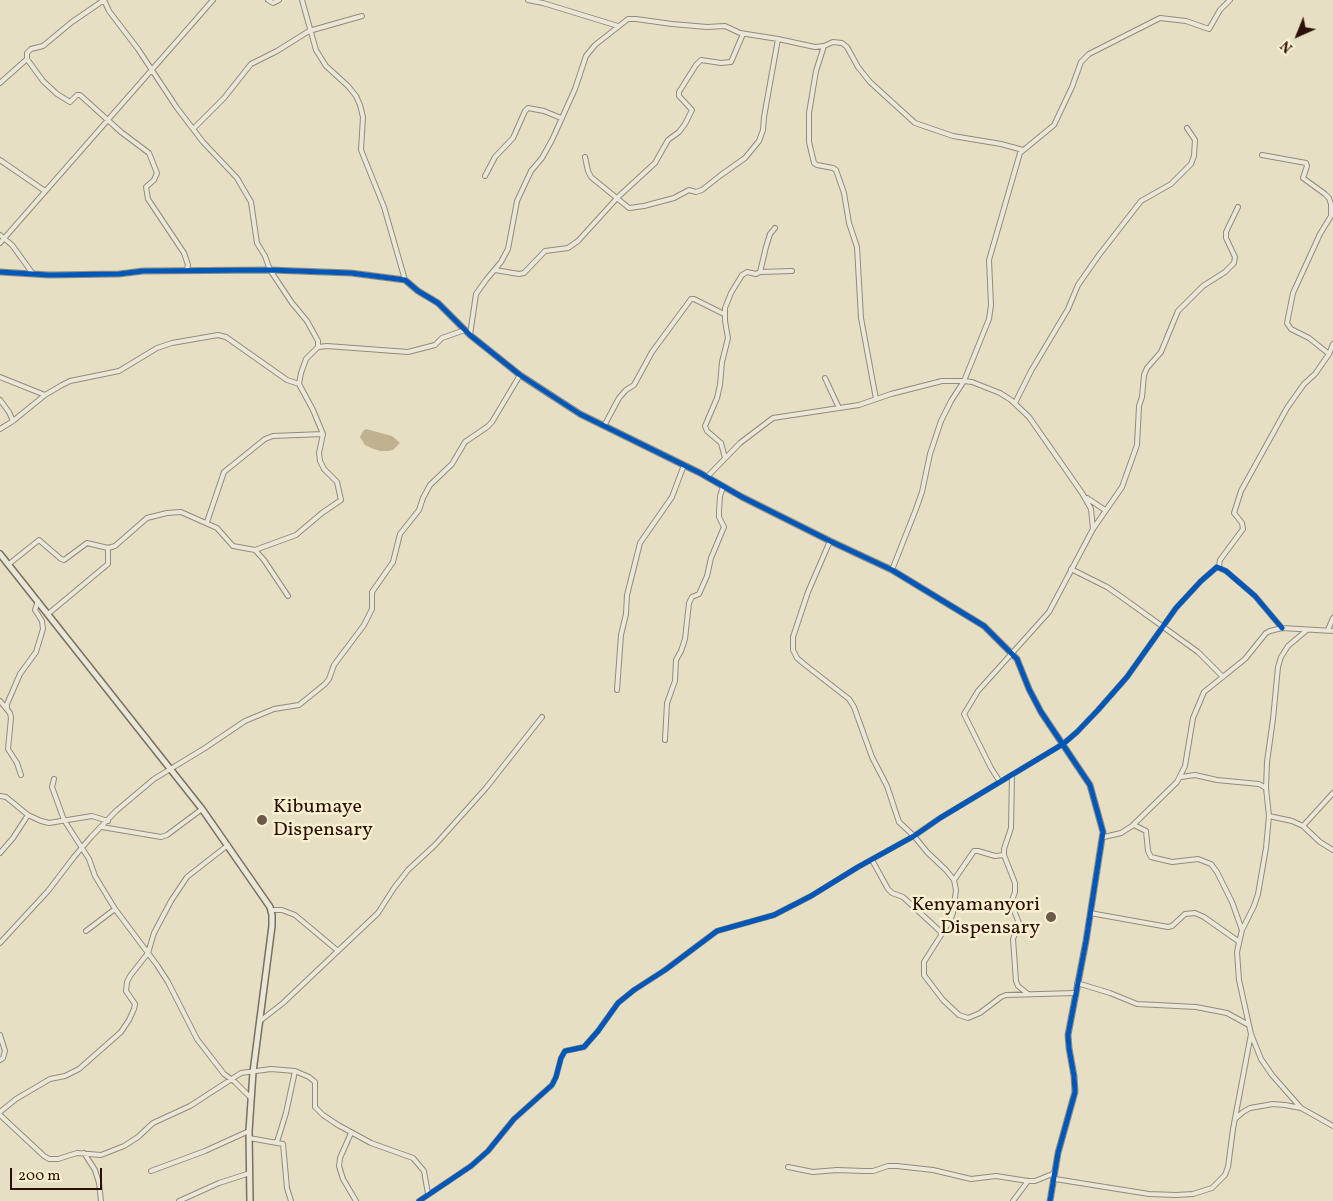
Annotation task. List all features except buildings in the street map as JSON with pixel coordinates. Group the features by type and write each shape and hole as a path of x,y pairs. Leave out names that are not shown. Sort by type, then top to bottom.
{"main road":[{"path":"0,554 202,808 270,910 272,926 253,1072 249,1131 250,1201"}],"street":[{"path":"0,83 26,59 27,53 31,49 44,46 72,22 104,0 109,11 138,49 177,108 203,142 237,178 247,193 251,202 257,242 270,270 292,303 307,321 316,337 318,347"},
{"path":"0,243 213,0"},
{"path":"268,0 273,3 279,0"},
{"path":"302,0 316,50 321,60 348,86 360,105 363,117 362,150 384,206 405,280"},
{"path":"528,0 618,26"},
{"path":"892,570 916,509 930,454 941,421 951,400 964,381 989,319 991,305 989,260 1020,153 1056,122 1081,62 1088,54 1160,18 1183,20 1209,29 1222,7 1230,0"},
{"path":"194,128 224,98 251,64 310,31 362,16"},
{"path":"470,335 476,294 508,249 517,201 532,171 547,149 575,89 586,56 595,45 628,19 707,27 725,26 743,34 778,39 807,46 824,46 833,42 845,45 858,67 870,82 915,123 953,136 1001,144 1022,150"},
{"path":"494,270 518,274 524,273 545,251 563,249 573,245 618,197 655,163 668,140 679,132 685,124 692,110 679,94 696,65 701,60 721,63 731,62 743,34"},
{"path":"584,158 589,174 618,197 626,206 634,208 674,198 689,190 699,191 750,155 759,141 764,130 764,117 778,39"},
{"path":"824,46 816,71 808,121 809,142 814,163 836,170 844,193 849,223 857,247 860,318 876,399"},
{"path":"26,59 43,81 57,94 70,102 77,95 80,96 149,154 157,173 154,180 146,188 148,199 184,253 188,265 187,270"},
{"path":"485,176 495,157 513,138 528,108 561,118"},
{"path":"1015,403 1031,371 1068,309 1078,286 1099,255 1141,201 1171,184 1191,164 1196,140 1188,128"},
{"path":"1262,155 1306,163 1307,166 1303,178 1325,194 1332,204 1331,216 1320,234 1293,293 1287,323 1291,329 1309,338 1329,354"},
{"path":"0,160 45,191"},
{"path":"1000,782 964,714 978,691 1049,612 1093,529 1124,482 1136,449 1143,379 1147,368 1161,352 1178,311 1194,295 1225,272 1235,261 1226,238 1226,232 1238,207"},
{"path":"760,272 770,234 775,228"},
{"path":"0,235 22,257 33,274"},
{"path":"0,272 98,275 143,271 270,270 352,273 405,280 418,291 438,303 470,335 520,375 580,414 684,465 723,487 830,541 892,570 984,626 1013,653 1041,712 1090,785 1100,816 1104,838 1098,860 1068,1035 1068,1048 1074,1076 1075,1092 1058,1153 1050,1201"},
{"path":"725,458 721,443 707,431 705,426 717,398 720,385 722,362 728,338 724,314 731,293 742,275 747,272 756,274 760,272 792,271"},
{"path":"604,426 619,398 634,385 652,352 691,300 694,299 724,314"},
{"path":"9,564 39,540 61,560 64,560 87,543 108,548 120,542 143,520 156,515 174,512 185,512 207,522 219,529 233,546 255,550 296,535 322,513 342,500 337,482 324,469 320,461 319,453 323,434 299,384 306,360 318,347 327,346 408,352 435,346 442,338 465,330"},
{"path":"0,429 45,396 70,381 119,371 156,348 172,343 218,335 226,336 287,380 299,384"},
{"path":"419,1201 471,1166 488,1151 514,1120 554,1082 560,1058 565,1051 584,1047 622,998 666,970 717,931 774,915 811,896 914,836 933,822 1062,744 1088,722 1127,677 1176,608 1201,581 1219,566 1220,560 1243,529 1242,523 1234,513 1241,491 1287,408 1329,354 1333,344"},
{"path":"0,943 48,891 82,848 136,794 154,779 245,721 274,709 298,705 325,684 334,665 364,625 372,609 372,592 393,562 400,534 419,510 430,486 452,464 465,442 487,428 492,422 520,375"},
{"path":"0,377 45,396"},
{"path":"825,378 839,408"},
{"path":"707,477 740,444 773,418 859,405 891,394 942,381 964,381 972,382 1000,393 1015,403 1040,431 1082,492 1089,500 1105,510"},
{"path":"0,400 13,421"},
{"path":"207,522 224,472 265,439 273,436 323,434"},
{"path":"617,690 621,635 626,614 630,579 638,550 643,538 672,497 684,465"},
{"path":"665,740 666,703 675,681 676,660 685,638 689,603 692,597 698,594 707,576 711,558 724,527 719,512 720,496 723,487"},
{"path":"1082,492 1091,509 1093,529"},
{"path":"830,541 808,592 793,637 793,650 797,658 849,699 854,707 872,757 887,786 896,816 954,880 956,890 953,912 924,962 924,975 943,1000 959,1016 968,1018 1002,997 1012,994 1075,993"},
{"path":"48,614 108,564 108,548"},
{"path":"255,550 288,596"},
{"path":"1219,566 1255,596 1282,628"},
{"path":"1071,569 1107,587 1198,652 1223,677"},
{"path":"7,708 20,674 36,652 43,629 42,621 35,610 38,601"},
{"path":"1104,838 1121,834 1134,825 1181,777 1185,766 1193,718 1204,692 1245,659 1268,632 1282,628 1331,631 1333,618"},
{"path":"1307,630 1288,646 1279,662 1267,762 1266,788 1269,816 1266,848 1258,894 1238,941 1237,952 1239,980 1247,1024 1261,1059 1272,1075 1301,1108 1333,1126"},
{"path":"0,700 7,708 11,718 8,749 17,763 21,774"},
{"path":"260,1021 274,1011 378,913 408,870 435,845 486,788 542,717"},
{"path":"1012,775 1011,828 1004,849 1004,855 1015,883 1015,892 1011,903 1019,923 1013,939 1016,981 1018,986 1028,994"},
{"path":"1181,777 1195,775 1217,780 1259,784 1266,788"},
{"path":"54,779 52,787 64,820 89,859 95,876 115,909 168,982 197,1039 220,1069 252,1098"},
{"path":"1303,826 1333,794"},
{"path":"0,796 6,797 28,814 49,822 92,816 108,821"},
{"path":"102,827 161,837 167,836 202,808"},
{"path":"0,853 14,838 28,814"},
{"path":"1269,816 1283,818 1303,826 1320,842 1333,850"},
{"path":"1134,825 1146,832 1149,854 1155,858 1172,862 1198,859 1211,864 1232,902 1242,930"},
{"path":"228,845 184,880 163,915 154,933 148,953 127,982 126,991 134,1004 134,1009 121,1032 79,1069 65,1076 50,1079 16,1098 0,1111 37,1150 49,1158 58,1159 84,1152 102,1154 124,1146 138,1138 153,1123 190,1106 230,1079 246,1072 270,1069 295,1071 315,1082 314,1104 318,1111 351,1133 371,1143 413,1158 424,1171 428,1194"},
{"path":"954,880 974,851 978,850 995,856 1004,855"},
{"path":"872,860 888,889 892,893 903,897 942,933"},
{"path":"86,931 115,909"},
{"path":"270,910 282,910 295,915 338,951"},
{"path":"1090,913 1168,928 1185,914 1195,913 1204,917 1238,941"},
{"path":"1077,983 1137,1004 1196,1007 1227,1014 1247,1024"},
{"path":"788,1167 812,1172 837,1170 873,1171 888,1166 897,1166 933,1170 971,1179 996,1176 1028,1181 1055,1176 1149,1194 1176,1196 1207,1190 1218,1184 1228,1167 1251,1034"},
{"path":"0,1035 4,1051 3,1058 0,1060"},
{"path":"277,1142 286,1113 295,1071"},
{"path":"1235,1119 1243,1112 1260,1106 1273,1104 1301,1108"},
{"path":"152,1171 205,1151 249,1131"},
{"path":"351,1133 340,1158 339,1166 343,1179 356,1201"},
{"path":"249,1138 282,1142 290,1201"},
{"path":"84,1152 95,1170 100,1183 100,1201"},
{"path":"179,1201 219,1183 250,1173"},
{"path":"1013,1201 1028,1181"}],"shaded area":[{"path":"366,429 392,436 400,443 393,450 388,451 371,448 365,445 360,437"}],"cycle path":[{"path":"0,272 49,275 119,274 143,271 270,270 351,273 405,280 418,291 438,303 470,335 520,375 580,414 700,473 742,497 892,570 984,626 1017,659 1041,712 1090,785 1103,832 1086,941 1068,1035 1075,1092 1058,1153 1050,1201"},
{"path":"419,1201 471,1166 488,1151 514,1119 552,1085 565,1051 584,1047 618,1003 717,931 774,915 811,896 914,836 940,818 1063,744 1077,732 1127,677 1176,608 1217,567 1226,571 1255,596 1282,628"}],"place":[{"name":"Kibumaye Dispensary","path":"262,820"},
{"name":"Kenyamanyori Dispensary","path":"1051,917"}]}
